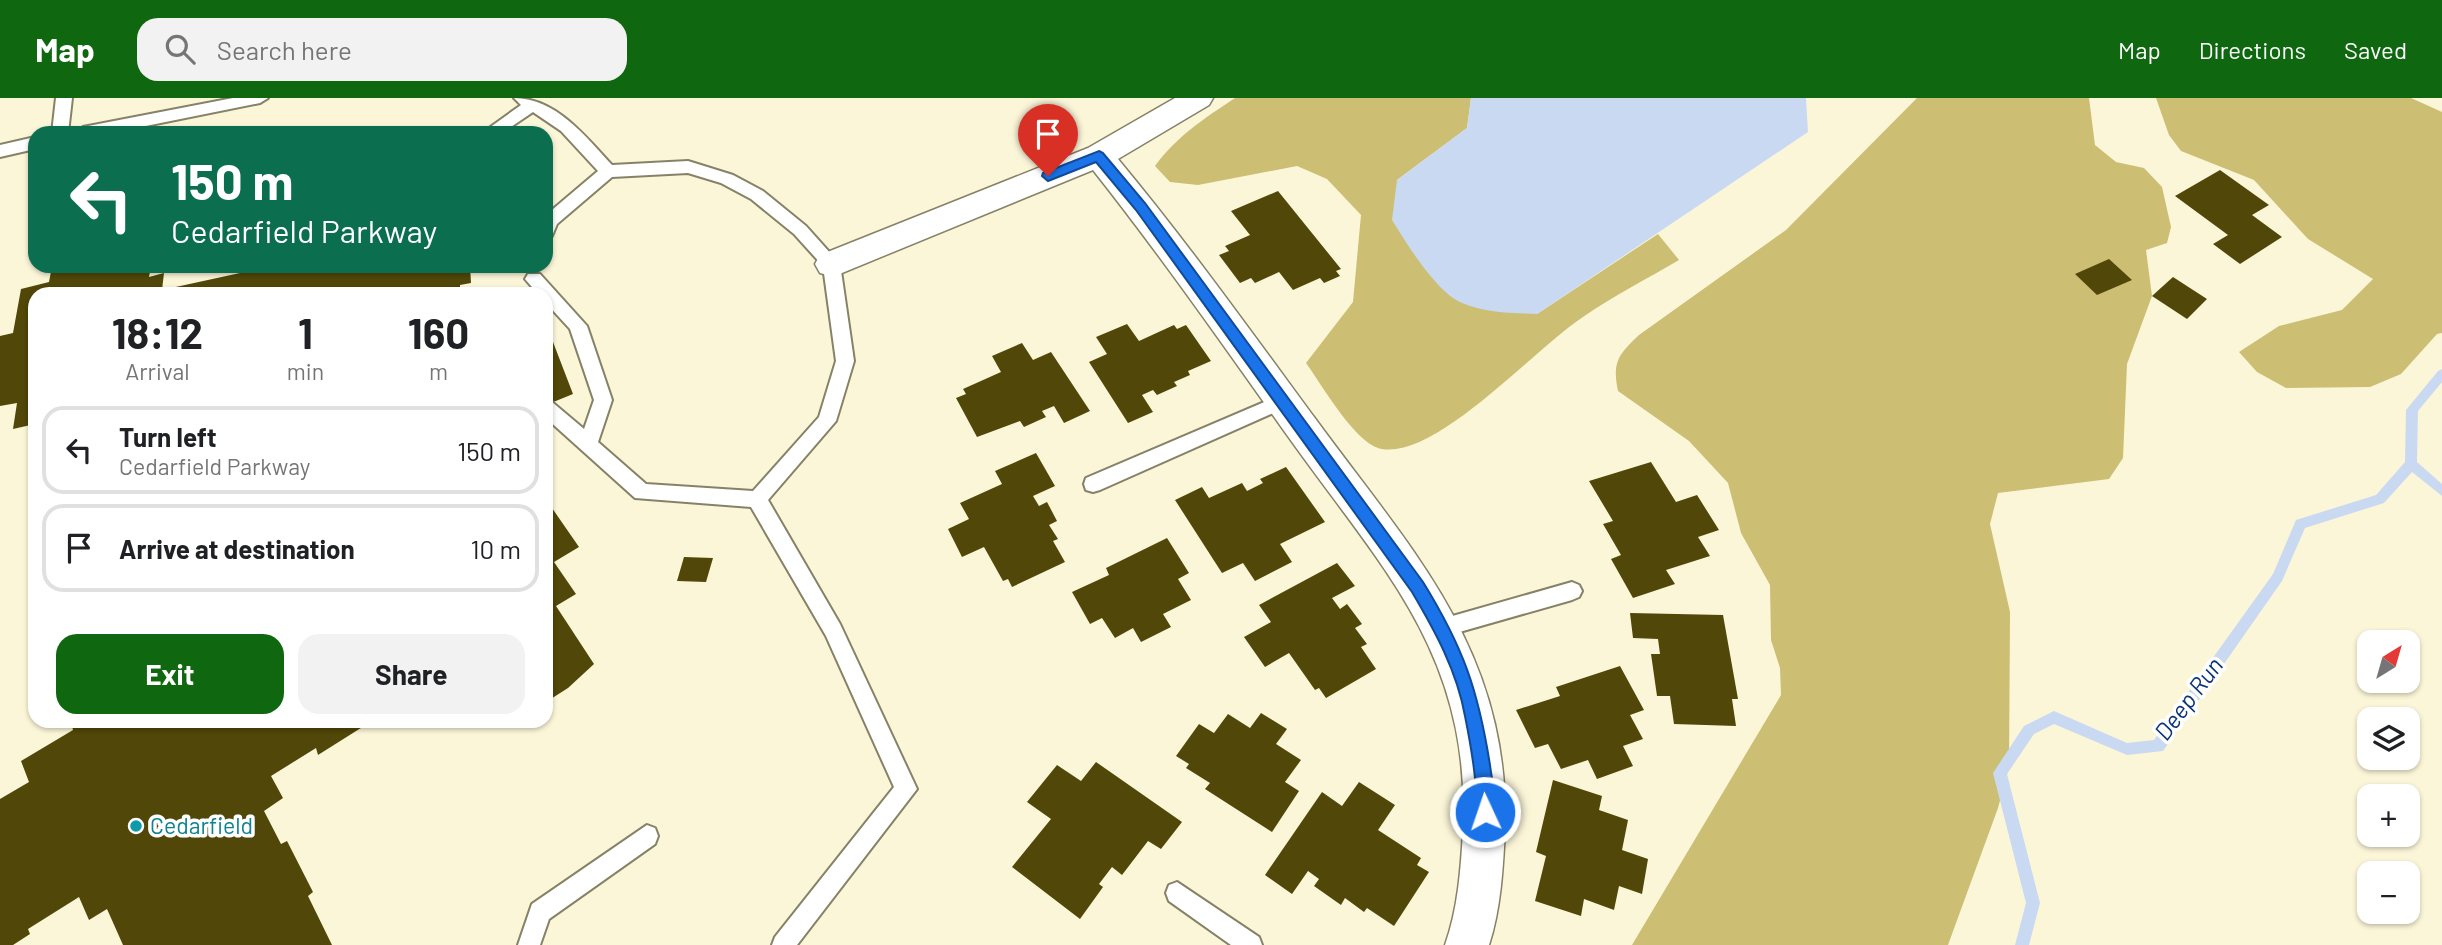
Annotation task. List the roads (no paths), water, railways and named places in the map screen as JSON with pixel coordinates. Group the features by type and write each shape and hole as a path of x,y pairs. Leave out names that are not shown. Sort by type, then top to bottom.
{"street":[{"path":"831,264 1099,156 1198,98"},
{"path":"1099,156 1141,207 1283,401 1417,587 1442,628 1462,674 1474,715 1485,791 1485,855 1467,945"}],"lane":[{"path":"61,126 64,98"},
{"path":"118,126 260,98"},
{"path":"498,126 527,101 567,127 608,171"},
{"path":"0,151 28,145"},
{"path":"553,218 608,171 688,167 727,179 757,195 800,230 831,264 845,361 827,421 757,499"},
{"path":"553,300 578,326 603,400 588,444"},
{"path":"1093,484 1283,401"},
{"path":"553,413 642,492 757,499"},
{"path":"757,499 832,630 906,789 783,945"},
{"path":"1442,628 1572,592"},
{"path":"528,945 540,912 646,836"},
{"path":"1177,892 1251,945"}],"water":[{"path":"1471,98 1806,98 1808,132 1537,314 1499,312 1462,303 1442,289 1392,220 1397,180 1467,128"}],"waterway":[{"name":"Deep Run","path":"2411,464 2412,410 2442,374"},
{"name":"Deep Run","path":"2022,945 2033,903 2000,773 2029,730 2054,717 2127,749 2158,746 2278,577 2300,524 2380,499 2411,464"},
{"name":"Deep Run","path":"2411,464 2442,491"}],"place":[{"name":"Cedarfield","path":"136,826"}]}
